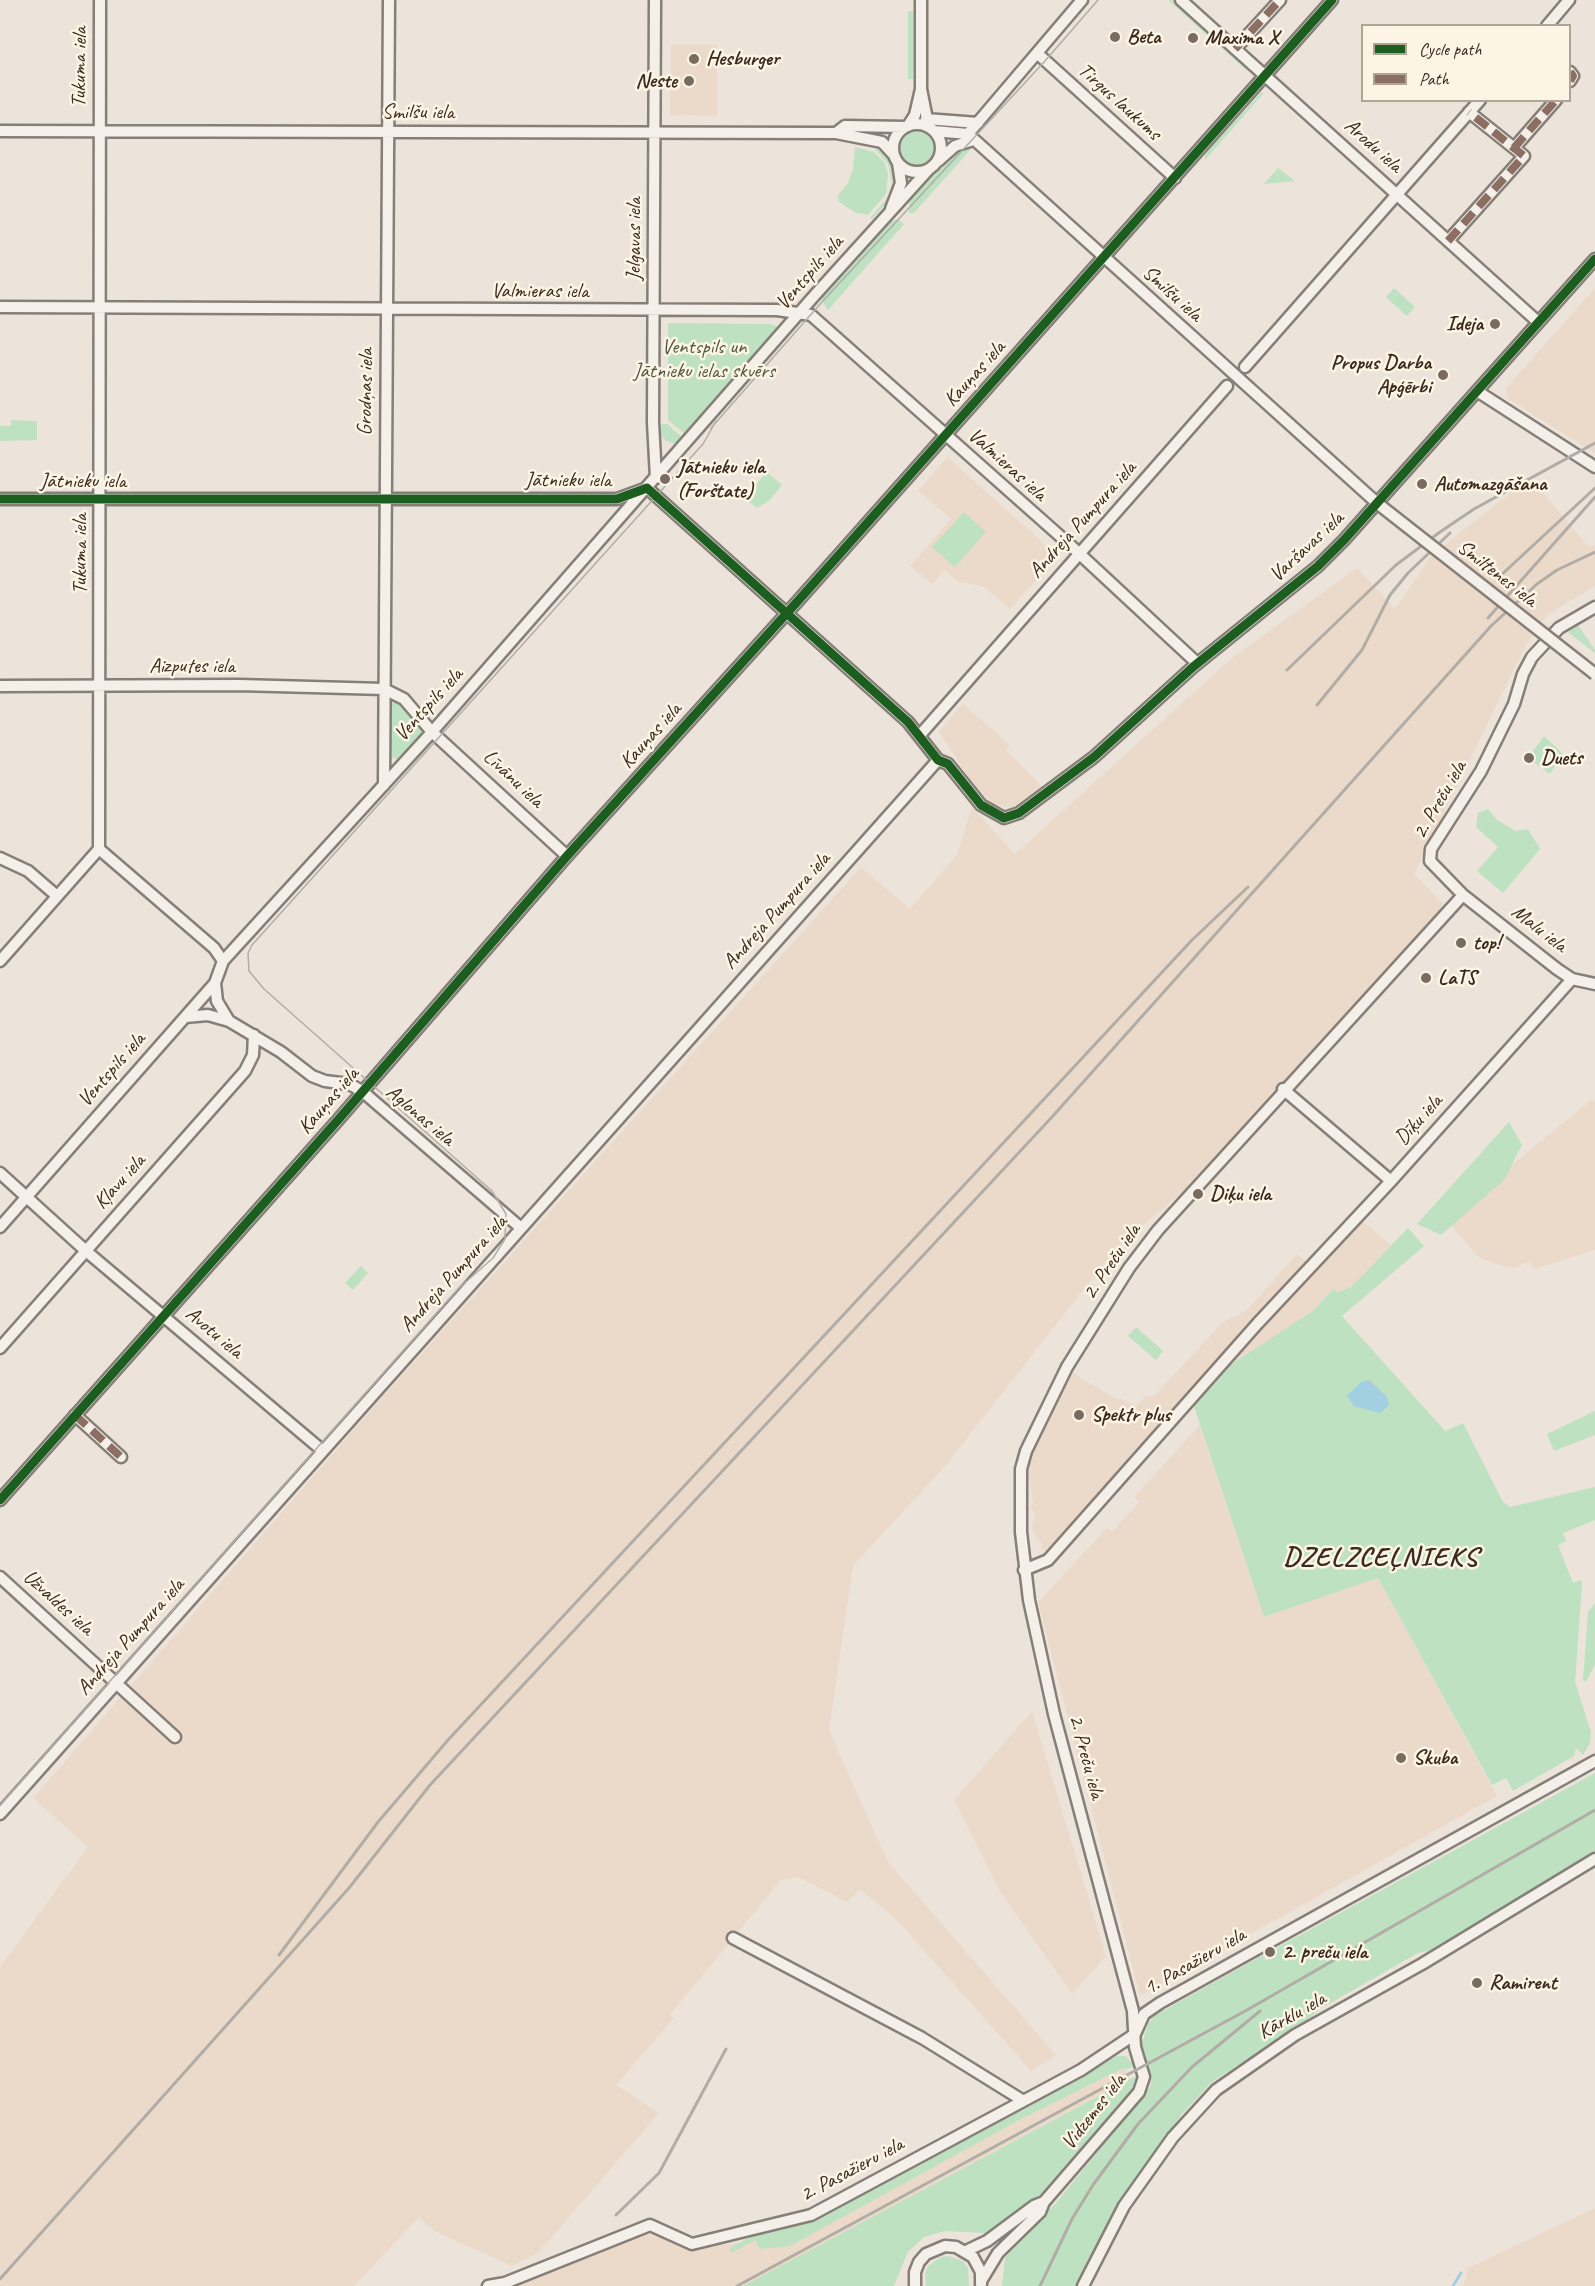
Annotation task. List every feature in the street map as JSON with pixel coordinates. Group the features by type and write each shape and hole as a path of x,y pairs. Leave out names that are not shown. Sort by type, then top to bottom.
{"street":[{"name":"Tukuma iela","path":"99,849 100,0"},
{"name":"Grodņas iela","path":"384,785 390,0"},
{"name":"Jelgavas iela","path":"655,0 656,478"},
{"path":"921,0 921,89 915,115 895,139 896,159 916,172 929,169 955,146 971,137 978,123 1082,0"},
{"name":"Arodu iela","path":"1181,0 1538,322"},
{"path":"1235,49 1280,0"},
{"name":"Kauņas iela","path":"0,1500 567,856 787,613 1332,0"},
{"path":"1549,24 1569,0"},
{"name":"Tirgus laukums","path":"1038,54 1175,178"},
{"path":"921,89 930,126 941,145 938,161"},
{"path":"1245,367 1357,243 1478,102"},
{"path":"1514,148 1554,102"},
{"path":"1448,241 1524,156 1469,112"},
{"path":"930,126 978,123"},
{"path":"907,127 920,124 971,137"},
{"name":"Smilšu iela","path":"836,133 845,126 907,127"},
{"name":"Smilšu iela","path":"0,131 836,133 882,142 896,159"},
{"name":"Smilšu iela","path":"971,137 1102,258 1377,503"},
{"name":"Ventspils iela","path":"891,210 901,183 896,159"},
{"name":"Ventspils iela","path":"0,1227 215,983 223,960 432,732 929,169"},
{"name":"Varšavas iela","path":"938,760 948,764 981,805 1004,818 1019,813 1094,757 1197,663 1318,566 1595,259"},
{"name":"Valmieras iela","path":"0,307 777,310 811,315 1079,554 1197,663"},
{"name":"Andreja Pumpura iela","path":"920,735 1227,386"},
{"path":"1477,390 1595,467"},
{"path":"647,488 920,735 938,760"},
{"name":"Jātnieku iela","path":"0,499 617,499 647,488"},
{"name":"Smiltenes iela","path":"1377,503 1595,674"},
{"name":"2. Preču iela","path":"1135,2034 1133,2011 1054,1714 1024,1570 1021,1468 1026,1451 1054,1391 1129,1268 1158,1230 1283,1089 1463,895 1430,861 1431,849 1480,771 1514,704 1523,674 1544,642 1559,628 1595,607"},
{"name":"Aizputes iela","path":"0,686 239,685 384,689"},
{"name":"Līvānu iela","path":"384,689 404,699 432,732 567,856"},
{"name":"Andreja Pumpura iela","path":"0,1814 938,760"},
{"path":"0,961 99,849 214,948 223,960"},
{"path":"0,858 28,871 57,896"},
{"name":"Malu iela","path":"1463,895 1572,979 1595,984"},
{"name":"Dīķu iela","path":"1024,1570 1048,1560 1258,1323 1391,1181 1572,979"},
{"path":"215,983 217,1001 229,1021"},
{"name":"Aglonas iela","path":"185,1017 208,1015 229,1021 254,1035 312,1076 325,1081 349,1084 362,1091 522,1228"},
{"name":"Kļavu iela","path":"0,1348 245,1071 253,1055 254,1035"},
{"path":"1283,1089 1391,1181"},
{"name":"Avotu iela","path":"0,1173 86,1251 323,1451"},
{"path":"75,1415 121,1457"},
{"name":"Užvaldes iela","path":"0,1577 175,1737"},
{"name":"1. Pasažieru iela","path":"1022,2100 1081,2070 1135,2034 1144,2014 1160,2003 1595,1761"},
{"name":"Kārklu iela","path":"1083,2286 1124,2206 1173,2136 1216,2090 1295,2035 1412,1970 1595,1860"},
{"path":"733,1938 922,2038 1022,2100"},
{"name":"Vidzemes iela","path":"981,2283 998,2253 1040,2212 1044,2202 1139,2092 1144,2077 1135,2034"},
{"name":"2. Pasažieru iela","path":"488,2286 505,2283 650,2225 692,2244 800,2220 1022,2100"},
{"name":"Vidzemes iela","path":"981,2283 978,2264 966,2251 987,2241 1034,2206 1044,2202"},
{"path":"908,2286 926,2254 935,2248 956,2247 966,2251"},
{"path":"915,2272 915,2286"}],"shaded area":[{"path":"671,45 717,45 717,116 670,115"},
{"path":"1595,288 1595,453 1508,399 1506,393 1507,387"},
{"path":"947,457 1058,556 1010,609 984,587 957,581 945,570 932,584 910,566 951,519 918,491"},
{"path":"1530,477 1589,547 1595,545 1595,586 1547,615 1526,645 1414,874 1444,905 1198,1179 1116,1248 946,1465 853,1566 829,1730 888,1862 1056,2055 1031,2071 897,1920 860,1889 847,1902 798,1877 781,1880 670,2015 674,2018 616,2085 659,2113 538,2253 512,2266 434,2231 419,2217 354,2286 0,2286 0,1967 88,1847 33,1798 378,1402 861,867 910,909 957,855 972,807 1015,854 1233,657 1357,568 1395,609 1432,555"},
{"path":"963,704 1010,745 1006,750 1042,787 1013,807 1006,807 993,803 975,787 939,732"},
{"path":"1591,1100 1595,1101 1595,1250 1535,1269 1528,1262 1516,1268 1505,1267 1478,1257 1446,1219"},
{"path":"1360,1219 1391,1245 1351,1287 1337,1292 1333,1289 1314,1310 1221,1371 1053,1558 1040,1547 1043,1544 1036,1537 1032,1528 1035,1513 1030,1507 1033,1503 1028,1469 1035,1444 1073,1373 1118,1400 1120,1398 1136,1406 1146,1396 1154,1396 1223,1322 1246,1311 1297,1254 1315,1269"},
{"path":"1200,1425 1264,1617 1378,1578 1497,1796 1140,1996 1038,1602 1107,1528 1112,1532 1139,1502 1134,1497"},
{"path":"1032,1711 1106,1956 1072,1994 999,1890 954,1800"},
{"path":"1124,2068 1130,2079 743,2286 502,2286 641,2235 661,2234 685,2246 710,2247 755,2240 760,2249"},
{"path":"1595,2208 1595,2286 1463,2286 1468,2268"}],"green space":[{"path":"1168,0 1172,0 1248,69 1246,70"},
{"path":"908,11 913,11 913,79 908,79"},
{"path":"1262,92 1263,94 1205,160 1210,148"},
{"path":"917,132 929,137 934,149 929,161 917,166 905,161 900,149 905,137"},
{"path":"870,143 877,144 886,152 898,180 889,200 872,219 870,218 889,196 892,184 888,164"},
{"path":"855,147 874,152 884,162 888,174 886,194 868,215 856,213 839,202 838,195 848,183 853,169"},
{"path":"965,148 971,149 914,213 909,213 909,202 921,184 942,167 948,157"},
{"path":"1278,168 1295,181 1264,184"},
{"path":"898,219 904,224 828,310 821,299 892,221"},
{"path":"1394,288 1415,307 1407,316 1386,297"},
{"name":"Ventspils un Jātnieku ielas skvērs","path":"668,323 771,324 778,327 777,333 686,435 668,420"},
{"path":"11,420 37,421 37,440 0,441 0,426 11,426"},
{"path":"661,424 667,424 683,438 676,444 666,441 661,435"},
{"path":"767,472 782,485 769,501 757,508 744,498"},
{"path":"964,512 986,532 955,567 932,547"},
{"path":"1578,625 1595,650 1595,653 1568,632"},
{"path":"393,700 406,707 423,728 421,736 403,756 396,759 389,753 389,703"},
{"path":"1544,736 1563,754 1550,774 1528,758"},
{"path":"1488,809 1496,819 1515,831 1528,829 1540,849 1503,893 1477,871 1498,847 1476,827 1478,813"},
{"path":"1509,1122 1522,1145 1504,1180 1441,1235 1417,1224"},
{"path":"1408,1228 1424,1246 1342,1316 1445,1431 1463,1423 1503,1502 1510,1507 1595,1487 1595,1520 1563,1533 1566,1541 1558,1545 1573,1583 1581,1580 1582,1584 1575,1682 1591,1732 1590,1743 1583,1755 1576,1748 1574,1756 1513,1791 1506,1778 1492,1785 1378,1578 1264,1617 1193,1403 1221,1371 1314,1310 1333,1289 1337,1292 1351,1287"},
{"path":"361,1266 368,1273 353,1290 345,1283"},
{"path":"1136,1327 1163,1351 1156,1360 1128,1336"},
{"path":"1595,1411 1595,1435 1554,1451 1547,1434"},
{"path":"1595,1603 1595,1665 1586,1682 1583,1680 1588,1612"},
{"path":"1595,1773 1595,1852 1435,1949 1418,1953 1320,2009 1306,2022 1213,2081 1182,2114 1115,2210 1079,2286 1002,2286 1005,2257 1002,2254 1056,2203 1150,2087 1152,2078 1141,2046 1148,2024 1154,2016 1263,1955 1266,1961 1274,1956 1271,1951"},
{"path":"1117,2056 1126,2056 1135,2066 1125,2070 1124,2068 1023,2118 790,2246 760,2249 755,2240 731,2253 730,2248 750,2237 798,2226 825,2215"},
{"path":"1138,2075 1138,2080 1128,2096 1067,2167 1043,2192 987,2237 983,2233 945,2231 924,2237 908,2252 894,2286 743,2286"},
{"path":"948,2256 963,2261 968,2268 969,2286 926,2286 925,2273 928,2266 941,2257"}],"water":[{"path":"1369,1380 1387,1397 1389,1405 1380,1413 1354,1406 1347,1396 1361,1382"}],"waterway":[{"path":"1453,2286 1461,2273"}],"tram line":[{"path":"711,428 821,303 1045,61 1098,0"},
{"path":"0,1805 459,1288 493,1258 505,1239 506,1214 492,1191 264,989 249,971 248,953 252,945 703,444 716,421"}],"railway":[{"path":"1287,670 1396,565 1440,532 1474,509 1595,443"},
{"path":"1498,578 1595,488"},
{"path":"1488,618 1595,497"},
{"path":"1317,705 1362,650 1390,595 1408,573 1450,533"},
{"path":"0,2279 349,1888 430,1785 1052,1117 1491,626 1537,584 1557,570 1595,552"},
{"path":"279,1955 378,1822 448,1740 1192,940 1248,887"},
{"path":"737,2286 1247,2010 1595,1810"},
{"path":"1040,2286 1072,2219 1093,2185 1138,2124 1192,2067 1260,2011"},
{"path":"616,2215 659,2173 726,2049"}],"marked path":[{"path":"1235,49 1280,0"},
{"path":"1571,73 1573,76 1571,79"},
{"path":"1514,148 1554,102"},
{"path":"1448,241 1524,156 1469,112"},
{"path":"75,1415 121,1457"}],"cycle path":[{"path":"0,1500 338,1120 567,856 797,602 1332,0"},
{"path":"0,499 617,499 647,488 908,722 938,760 948,764 981,805 1004,818 1019,813 1094,757 1193,667 1318,566 1344,540 1595,259"}],"place":[{"name":"Beta","path":"1115,37"},
{"name":"Maxima X","path":"1193,38"},
{"name":"Hesburger","path":"694,59"},
{"name":"Neste","path":"689,81"},
{"name":"Ideja","path":"1495,324"},
{"name":"Propus Darba Apģērbi","path":"1443,375"},
{"name":"Jātnieku iela (Forštate)","path":"665,479"},
{"name":"Automazgāšana","path":"1422,484"},
{"name":"Duets","path":"1529,758"},
{"name":"top!","path":"1461,943"},
{"name":"LaTS","path":"1426,978"},
{"name":"Diķu iela","path":"1198,1194"},
{"name":"Spektr plus","path":"1079,1415"},
{"name":"Skuba","path":"1401,1758"},
{"name":"2. preču iela","path":"1270,1952"},
{"name":"Ramirent","path":"1477,1983"}],"district":[{"name":"DZELZCEĻNIEKS","path":"1381,1558"}]}
